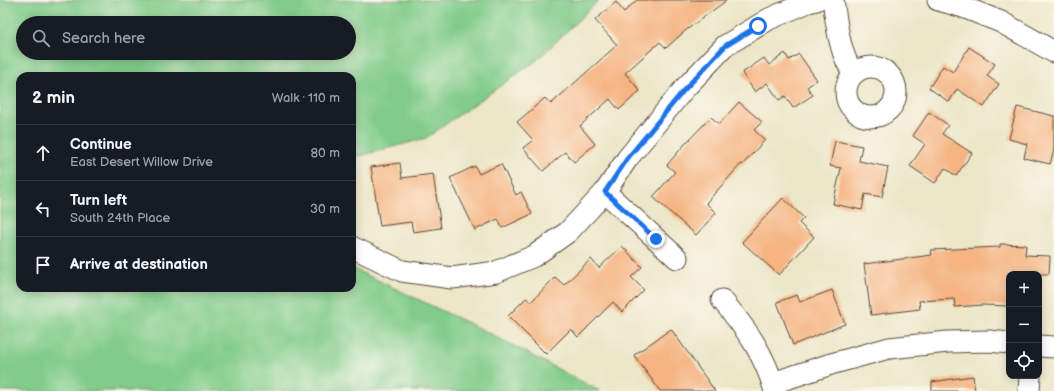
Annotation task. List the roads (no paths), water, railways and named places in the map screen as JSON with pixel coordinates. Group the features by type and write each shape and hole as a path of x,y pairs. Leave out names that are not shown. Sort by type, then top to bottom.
{"street":[{"path":"356,249 402,271 452,278 496,272 534,256 568,232 605,192 627,159 684,90 725,46 769,19 816,0"},
{"path":"833,0 840,42 850,69 854,74"},
{"path":"938,0 963,7 1001,22 1054,52"},
{"path":"605,192 677,258"},
{"path":"722,300 740,322 759,350 774,387 831,364 889,348 954,342 989,341 1006,343"},
{"path":"1042,346 1054,347"},
{"path":"1029,391 1030,379"}]}
